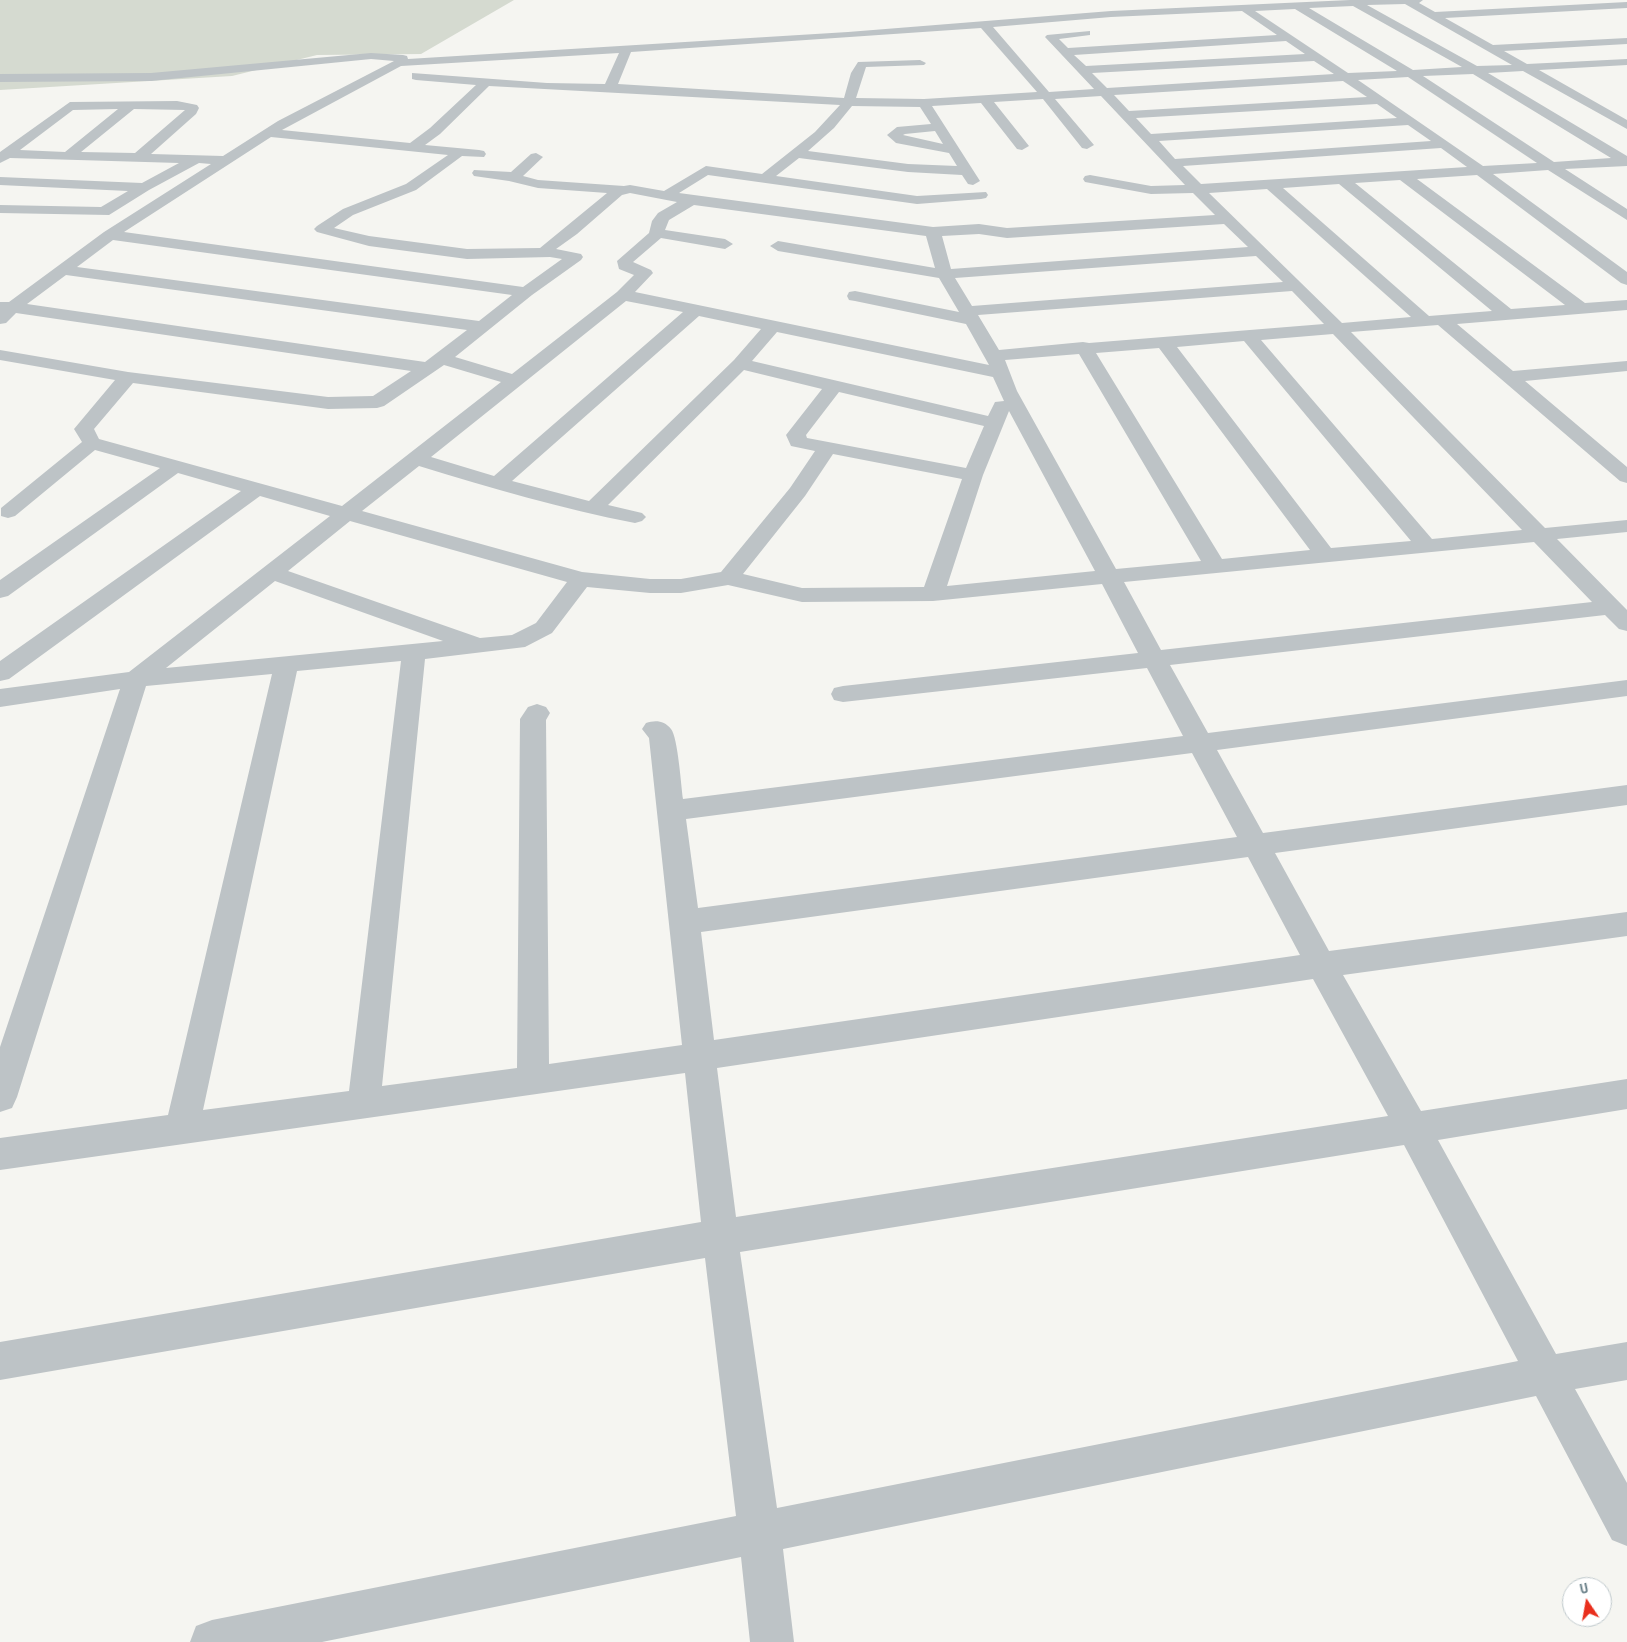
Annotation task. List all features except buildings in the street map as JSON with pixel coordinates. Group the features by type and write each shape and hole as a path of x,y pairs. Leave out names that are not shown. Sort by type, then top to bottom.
{"street":[{"path":"1408,0 1627,126"},
{"path":"0,319 6,306 62,270 128,222 270,133 399,63 626,50 984,25 1111,14 1418,0"},
{"path":"1621,0 1627,4"},
{"path":"1355,3 1474,70 1626,162"},
{"path":"1435,15 1627,4"},
{"path":"1298,6 1411,74 1627,216"},
{"path":"1243,7 1411,120 1627,280"},
{"path":"1247,24 1266,24"},
{"path":"984,25 996,36 1087,145"},
{"path":"1463,31 1482,30"},
{"path":"1103,32 1052,36 1064,52 1197,189 1258,251 1296,286 1627,624"},
{"path":"1064,52 1287,38"},
{"path":"1492,48 1627,41"},
{"path":"616,88 611,85 626,50"},
{"path":"0,78 152,76 371,56 401,56 402,60 399,63"},
{"path":"1082,70 1317,57"},
{"path":"766,177 821,135 849,102 862,64 920,62"},
{"path":"377,74 562,88 616,88 849,102 924,103 1627,62"},
{"path":"413,147 435,131 486,82"},
{"path":"985,100 1022,146"},
{"path":"1126,115 1380,100"},
{"path":"924,103 981,195 989,212 991,221 980,229"},
{"path":"3,156 70,106 177,105 193,109 139,157"},
{"path":"68,156 130,106"},
{"path":"1148,138 1411,120"},
{"path":"938,127 902,130 894,135 901,140 952,150"},
{"path":"270,133 479,154"},
{"path":"1172,163 1444,144"},
{"path":"0,355 128,377 328,402 364,403 382,401 435,364 526,292 575,257 550,252 467,254 369,241 322,229 348,212 411,187 459,152"},
{"path":"796,154 908,168 966,171"},
{"path":"3,156 229,160"},
{"path":"514,177 536,157"},
{"path":"0,210 104,212 144,187 198,158"},
{"path":"1090,179 1151,190 1197,189 1626,162"},
{"path":"667,195 704,170 766,177 917,200 981,195"},
{"path":"479,174 514,177 521,182 538,184 630,189 692,200 934,232 980,229 1007,233 1228,219"},
{"path":"1404,176 1580,308"},
{"path":"1343,180 1506,314"},
{"path":"0,181 144,187"},
{"path":"1271,185 1433,320 1508,377 1627,477"},
{"path":"550,252 547,250 548,247 572,231 617,192 622,190"},
{"path":"657,234 656,228 662,217 692,200"},
{"path":"0,219 128,222"},
{"path":"934,232 945,274 1001,373 1199,743 1413,1128 1627,1525"},
{"path":"0,1097 136,679 273,573 344,514 623,295 645,273 644,271 625,266 625,261 657,234 725,244"},
{"path":"109,235 526,292"},
{"path":"778,246 945,274 1258,251"},
{"path":"62,270 482,327"},
{"path":"855,296 970,316 1296,286"},
{"path":"623,295 1001,373 1083,347 1248,336 1627,304"},
{"path":"6,306 435,364 514,380"},
{"path":"497,484 697,309"},
{"path":"593,509 740,364 773,326"},
{"path":"1248,336 1426,545"},
{"path":"1164,342 1326,556"},
{"path":"1083,347 1216,567"},
{"path":"0,375 23,358"},
{"path":"740,364 996,423"},
{"path":"1508,377 1627,366"},
{"path":"934,594 973,475 996,423 1001,373"},
{"path":"128,377 84,429 92,443 177,465 344,514 581,579 650,586 681,586 728,578 802,595 934,594 1627,526"},
{"path":"834,386 795,437 798,442 973,475"},
{"path":"8,512 92,443"},
{"path":"728,578 798,492 828,447"},
{"path":"415,458 497,484 593,509 635,517"},
{"path":"0,592 177,465"},
{"path":"0,673 257,489"},
{"path":"273,573 482,647"},
{"path":"0,698 136,679 482,647 516,642 544,628 581,579"},
{"path":"843,694 1611,607"},
{"path":"364,1104 414,653"},
{"path":"182,1128 286,666"},
{"path":"672,811 1627,688"},
{"path":"533,1080 533,719 537,713"},
{"path":"655,729 660,734 672,811 698,1057 720,1237 761,1533 772,1642"},
{"path":"683,922 1627,795"},
{"path":"0,1154 698,1057 1321,965 1627,924"},
{"path":"0,1361 720,1237 1627,1094"},
{"path":"212,1642 1545,1375 1627,1361"}],"shaded area":[{"path":"0,0 514,0 421,54 317,55 232,76 0,90"}]}
